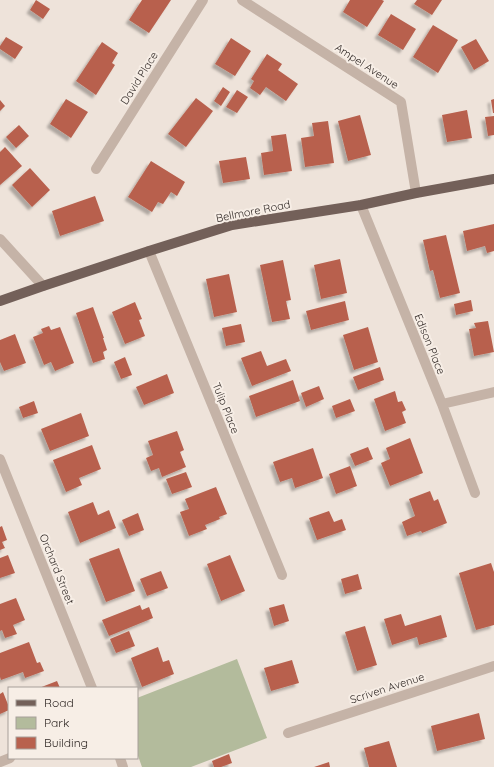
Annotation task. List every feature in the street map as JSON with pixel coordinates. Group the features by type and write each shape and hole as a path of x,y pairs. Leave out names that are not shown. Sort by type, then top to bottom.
{"main road":[{"name":"Bellmore Road","path":"0,301 232,225 361,205 416,193 494,180"}],"street":[{"name":"David Place","path":"96,169 203,0"},
{"name":"Ampel Avenue","path":"242,0 401,102 416,193"},
{"name":"Edison Place","path":"361,205 442,404 475,493"},
{"path":"0,239 44,286"},
{"name":"Tulip Place","path":"149,251 282,575"},
{"path":"442,404 494,392"},
{"name":"Orchard Street","path":"0,459 92,687"},
{"name":"Scriven Avenue","path":"288,733 494,666"}],"green space":[{"path":"237,659 267,738 191,767 142,767 138,756 138,698"}],"building":[{"path":"36,0 50,9 43,19 30,10"},
{"path":"142,0 171,0 149,33 129,20"},
{"path":"350,0 384,1 367,27 343,12"},
{"path":"417,0 442,0 432,15 414,4"},
{"path":"391,14 416,29 403,50 378,35"},
{"path":"433,25 458,40 438,73 413,57"},
{"path":"6,37 23,47 15,59 0,49 0,46"},
{"path":"231,38 251,51 235,76 215,64"},
{"path":"476,39 489,61 474,70 461,47"},
{"path":"102,42 118,53 112,63 115,65 96,95 76,81"},
{"path":"267,54 282,64 278,70 298,84 286,101 266,87 260,95 250,88 254,81 251,79"},
{"path":"223,87 230,92 221,106 214,101"},
{"path":"237,90 248,97 237,113 226,107"},
{"path":"196,98 213,111 186,147 168,134"},
{"path":"66,99 88,112 71,138 50,124"},
{"path":"494,99 494,113 493,113 491,100"},
{"path":"0,100 5,106 0,111"},
{"path":"467,110 472,138 447,142 442,115"},
{"path":"360,115 371,155 348,161 338,121"},
{"path":"494,116 494,135 488,136 485,117"},
{"path":"328,121 334,163 305,167 301,138 314,136 312,123"},
{"path":"19,125 29,136 16,148 6,137"},
{"path":"286,134 292,171 264,175 261,153 273,151 271,136"},
{"path":"5,147 22,166 0,185 0,152"},
{"path":"246,157 250,179 223,183 219,161"},
{"path":"151,161 185,182 177,196 171,192 163,204 158,202 152,212 128,197"},
{"path":"30,168 50,190 32,207 12,185"},
{"path":"95,196 104,221 60,236 52,211"},
{"path":"494,224 494,251 487,253 485,246 467,251 463,231"},
{"path":"446,235 460,293 440,298 433,270 430,271 423,240"},
{"path":"340,259 347,293 321,299 314,265"},
{"path":"283,260 291,300 286,301 290,319 272,322 260,265"},
{"path":"229,274 237,312 214,317 206,279"},
{"path":"471,300 473,311 456,315 454,304"},
{"path":"345,301 349,320 311,330 306,311"},
{"path":"135,302 142,319 139,320 145,336 125,344 112,312"},
{"path":"93,307 107,350 103,352 105,359 93,363 76,313"},
{"path":"488,321 494,352 474,356 469,329 476,328 474,323"},
{"path":"241,324 245,342 226,346 222,328"},
{"path":"49,326 51,330 60,327 74,363 55,371 51,362 44,365 33,337 43,333 41,329"},
{"path":"368,327 378,362 354,370 343,335"},
{"path":"15,334 26,363 4,371 0,362 0,340"},
{"path":"261,351 267,366 286,359 291,371 252,386 241,358"},
{"path":"125,357 132,375 121,379 114,362"},
{"path":"380,367 384,380 358,390 353,377"},
{"path":"167,374 174,393 144,405 136,387"},
{"path":"293,380 300,401 256,417 249,396"},
{"path":"319,386 324,399 306,407 301,393"},
{"path":"395,391 398,402 402,401 406,410 402,412 406,423 385,431 374,399"},
{"path":"350,399 355,411 336,418 332,406"},
{"path":"34,401 38,413 23,418 19,407"},
{"path":"81,413 89,436 50,451 41,429"},
{"path":"177,431 184,450 180,452 186,467 162,477 159,468 151,471 146,458 153,455 148,441"},
{"path":"410,438 423,473 390,486 381,463 390,459 386,448"},
{"path":"92,445 101,469 79,478 82,485 66,492 53,460"},
{"path":"368,447 373,459 355,466 350,454"},
{"path":"313,448 323,478 295,488 292,478 280,482 273,462"},
{"path":"350,466 357,486 336,494 329,474"},
{"path":"186,472 192,487 172,494 166,479"},
{"path":"216,487 227,514 219,517 220,519 205,525 207,529 189,536 180,512 189,509 185,499"},
{"path":"430,491 434,501 438,499 447,523 422,533 421,531 407,536 402,522 415,516 409,499"},
{"path":"93,502 98,515 109,510 116,528 80,543 68,512"},
{"path":"329,511 334,522 342,519 346,530 317,540 309,518"},
{"path":"138,513 144,530 129,536 122,520"},
{"path":"2,526 7,540 2,542 5,548 0,550 0,527"},
{"path":"119,548 135,591 106,602 89,559"},
{"path":"8,555 15,573 0,578 0,558"},
{"path":"230,555 245,591 221,601 207,564"},
{"path":"491,563 494,572 494,625 476,630 459,573"},
{"path":"161,571 168,588 147,596 140,579"},
{"path":"358,574 362,589 345,594 341,579"},
{"path":"16,598 25,620 13,625 17,634 5,638 2,630 0,631 0,604"},
{"path":"284,604 289,621 274,626 269,608"},
{"path":"140,605 142,610 149,607 153,618 109,636 102,620"},
{"path":"401,614 405,626 441,615 447,637 419,645 417,637 392,645 384,619"},
{"path":"365,626 377,665 357,671 345,632"},
{"path":"129,631 135,646 116,653 110,639"},
{"path":"29,642 37,663 40,662 44,671 25,678 23,672 1,680 0,653"},
{"path":"158,647 163,662 169,660 174,674 142,687 131,658"},
{"path":"292,660 299,683 271,691 264,668"},
{"path":"57,681 60,687 42,687"},
{"path":"3,692 8,704 8,710 0,714 0,694"},
{"path":"479,713 485,739 437,751 431,726"},
{"path":"389,741 397,767 369,767 364,748"},
{"path":"229,754 232,763 221,767 214,767 212,761"},
{"path":"329,762 330,767 314,767"}]}
